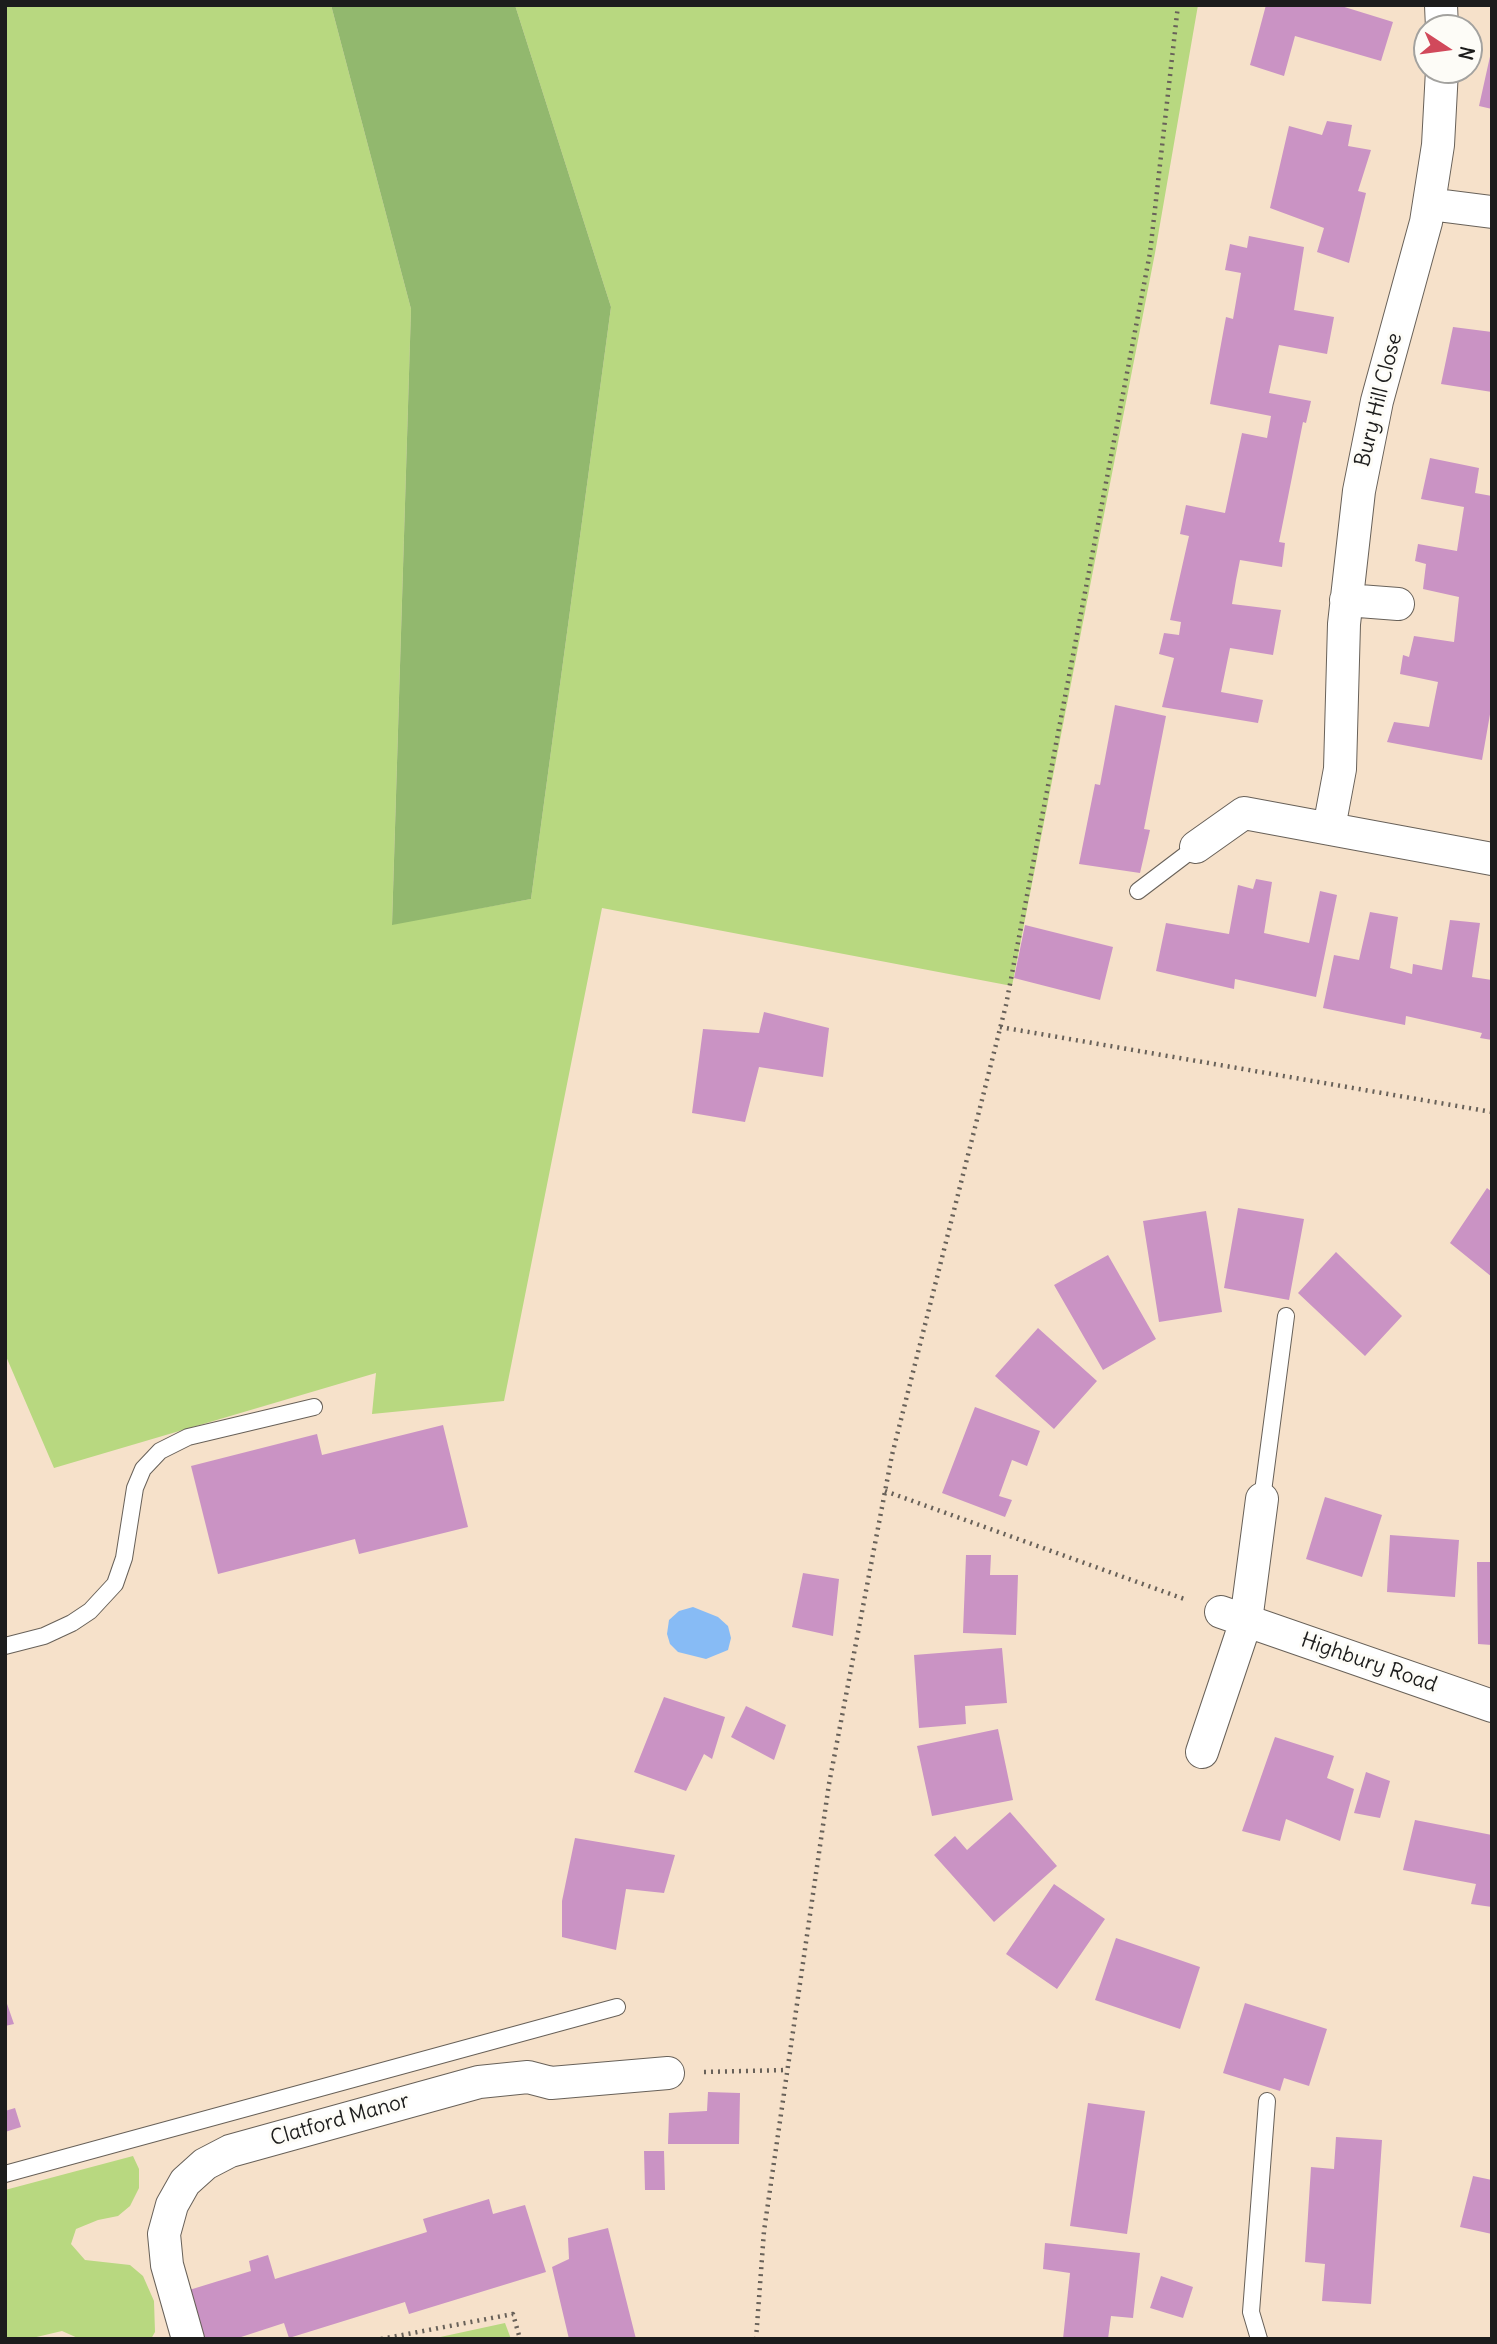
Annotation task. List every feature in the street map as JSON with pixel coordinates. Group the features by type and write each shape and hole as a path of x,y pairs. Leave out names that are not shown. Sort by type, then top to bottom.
{"street":[{"name":"Bury Hill Close","path":"1329,828 1340,769 1346,600 1366,447 1429,204 1438,145 1441,84"},
{"path":"1429,204 1492,212"},
{"path":"1346,600 1398,604"},
{"path":"1196,847 1244,813 1492,859"},
{"path":"1202,1752 1262,1499"},
{"name":"Highbury Road","path":"1233,1616 1492,1706"},
{"name":"Clatford Manor","path":"188,2339 167,2264 164,2234 172,2205 185,2182 205,2164 230,2151 479,2082 528,2077 551,2083 668,2073"}],"lane":[{"path":"1138,891 1196,847"},
{"path":"1262,1499 1286,1316"},
{"path":"5,1646 44,1636 72,1623 90,1611 115,1584 124,1558 135,1488 143,1469 160,1451 188,1437 314,1407"},
{"path":"5,2174 618,2007"},
{"path":"1258,2339 1251,2312 1267,2101"}],"path":[{"path":"756,2339 764,2231 830,1784 885,1491 1000,1027 1150,253 1178,5"},
{"path":"1000,1027 1492,1112"},
{"path":"885,1491 1233,1616"},
{"path":"668,2073 788,2070"},
{"path":"381,2339 513,2314 520,2339"}],"green space":[{"path":"5,5 331,5 411,309 392,924 531,899 611,307 515,5 1198,5 1155,253 1012,986 602,908 504,1401 372,1414 376,1373 54,1468 5,1354"},
{"path":"331,5 515,5 611,307 531,899 392,925 411,309"},
{"path":"133,2156 139,2169 139,2188 130,2206 118,2216 76,2229 71,2244 85,2260 130,2265 143,2276 154,2301 155,2332 151,2339 80,2339 62,2331 28,2339 5,2339 5,2190"},
{"path":"505,2323 511,2339 431,2339"}],"water":[{"path":"693,1607 718,1617 728,1626 731,1638 728,1650 706,1659 678,1652 670,1644 667,1634 669,1620 679,1611"}],"building":[{"path":"1266,5 1338,5 1393,22 1381,61 1295,36 1284,76 1250,65"},
{"path":"1492,52 1492,109 1479,106"},
{"path":"1327,121 1352,125 1348,146 1371,150 1358,191 1366,193 1349,263 1317,252 1324,228 1270,208 1289,126 1322,135"},
{"path":"1249,236 1304,247 1294,310 1334,317 1327,354 1279,345 1269,393 1311,401 1306,423 1303,422 1279,542 1285,543 1282,567 1240,560 1232,604 1281,610 1273,655 1230,648 1221,692 1263,700 1258,723 1162,707 1174,658 1159,654 1164,633 1179,635 1181,622 1170,620 1189,536 1180,534 1186,505 1225,513 1242,433 1267,438 1271,416 1210,404 1226,317 1233,319 1241,273 1225,270 1230,244 1247,248"},
{"path":"1453,327 1492,332 1492,392 1441,384"},
{"path":"1430,458 1479,468 1475,493 1492,496 1492,703 1482,760 1387,742 1394,722 1429,727 1438,682 1400,674 1403,655 1409,657 1414,636 1454,642 1459,597 1423,589 1426,564 1415,561 1418,544 1457,551 1464,507 1421,499"},
{"path":"1115,705 1166,716 1144,829 1150,830 1140,873 1079,864 1095,784 1100,785"},
{"path":"1256,879 1272,882 1264,933 1309,943 1320,891 1337,895 1316,997 1235,979 1234,989 1156,971 1166,923 1229,934 1238,885 1253,889"},
{"path":"1370,912 1398,917 1390,968 1412,974 1413,964 1442,970 1450,920 1480,923 1472,977 1492,980 1492,1040 1480,1038 1482,1033 1406,1016 1405,1025 1323,1008 1334,955 1359,960"},
{"path":"1025,925 1113,947 1100,1000 1014,978"},
{"path":"764,1012 829,1028 823,1077 759,1067 745,1122 692,1113 703,1029 759,1033"},
{"path":"1487,1188 1492,1192 1492,1277 1450,1243"},
{"path":"1238,1208 1304,1219 1289,1300 1224,1288"},
{"path":"1206,1211 1222,1312 1159,1322 1143,1221"},
{"path":"1336,1252 1402,1316 1365,1356 1298,1293"},
{"path":"1108,1255 1156,1339 1103,1370 1054,1285"},
{"path":"1038,1328 1097,1381 1054,1429 995,1376"},
{"path":"975,1407 1040,1431 1027,1466 1012,1460 999,1496 1012,1500 1005,1517 942,1493"},
{"path":"443,1425 468,1527 359,1554 355,1539 218,1574 191,1466 317,1434 322,1455"},
{"path":"1325,1497 1382,1515 1362,1577 1306,1559"},
{"path":"1390,1535 1459,1540 1455,1597 1387,1592"},
{"path":"966,1555 991,1555 990,1575 1018,1575 1016,1635 963,1633"},
{"path":"1477,1562 1492,1562 1492,1645 1478,1644"},
{"path":"803,1573 839,1579 833,1636 792,1627"},
{"path":"1002,1648 1007,1703 965,1706 966,1724 919,1728 914,1655"},
{"path":"664,1697 725,1717 712,1759 704,1754 686,1791 634,1772"},
{"path":"746,1706 786,1725 774,1760 731,1737"},
{"path":"998,1729 1013,1800 932,1816 917,1746"},
{"path":"1275,1737 1334,1756 1327,1778 1354,1789 1340,1841 1286,1819 1280,1841 1242,1831"},
{"path":"1366,1772 1390,1781 1380,1818 1354,1813"},
{"path":"1010,1812 1057,1866 994,1922 934,1855 955,1836 967,1850"},
{"path":"1415,1820 1492,1835 1492,1907 1471,1904 1476,1884 1403,1870"},
{"path":"575,1838 675,1855 664,1893 626,1889 616,1950 562,1937 562,1901"},
{"path":"1054,1884 1105,1919 1057,1989 1006,1954"},
{"path":"1116,1938 1200,1967 1180,2029 1095,2000"},
{"path":"5,1998 14,2024 5,2026"},
{"path":"1245,2003 1327,2029 1309,2086 1284,2078 1280,2091 1223,2073"},
{"path":"708,2092 740,2093 739,2144 668,2144 669,2113 707,2111"},
{"path":"1088,2103 1145,2111 1127,2234 1070,2226"},
{"path":"15,2108 21,2127 5,2132 5,2111"},
{"path":"1336,2137 1382,2140 1371,2304 1322,2301 1325,2264 1305,2262 1311,2167 1334,2169"},
{"path":"644,2151 664,2151 665,2190 645,2190"},
{"path":"1473,2176 1492,2180 1492,2234 1460,2227"},
{"path":"489,2199 493,2214 525,2205 546,2272 409,2314 405,2302 289,2338 284,2323 235,2339 201,2339 186,2291 251,2271 249,2261 268,2255 275,2279 427,2232 423,2219"},
{"path":"608,2228 636,2339 569,2339 552,2267 569,2259 568,2238"},
{"path":"1045,2243 1140,2253 1133,2318 1111,2316 1108,2339 1063,2339 1070,2273 1043,2269"},
{"path":"1161,2276 1193,2287 1183,2318 1150,2308"}]}
